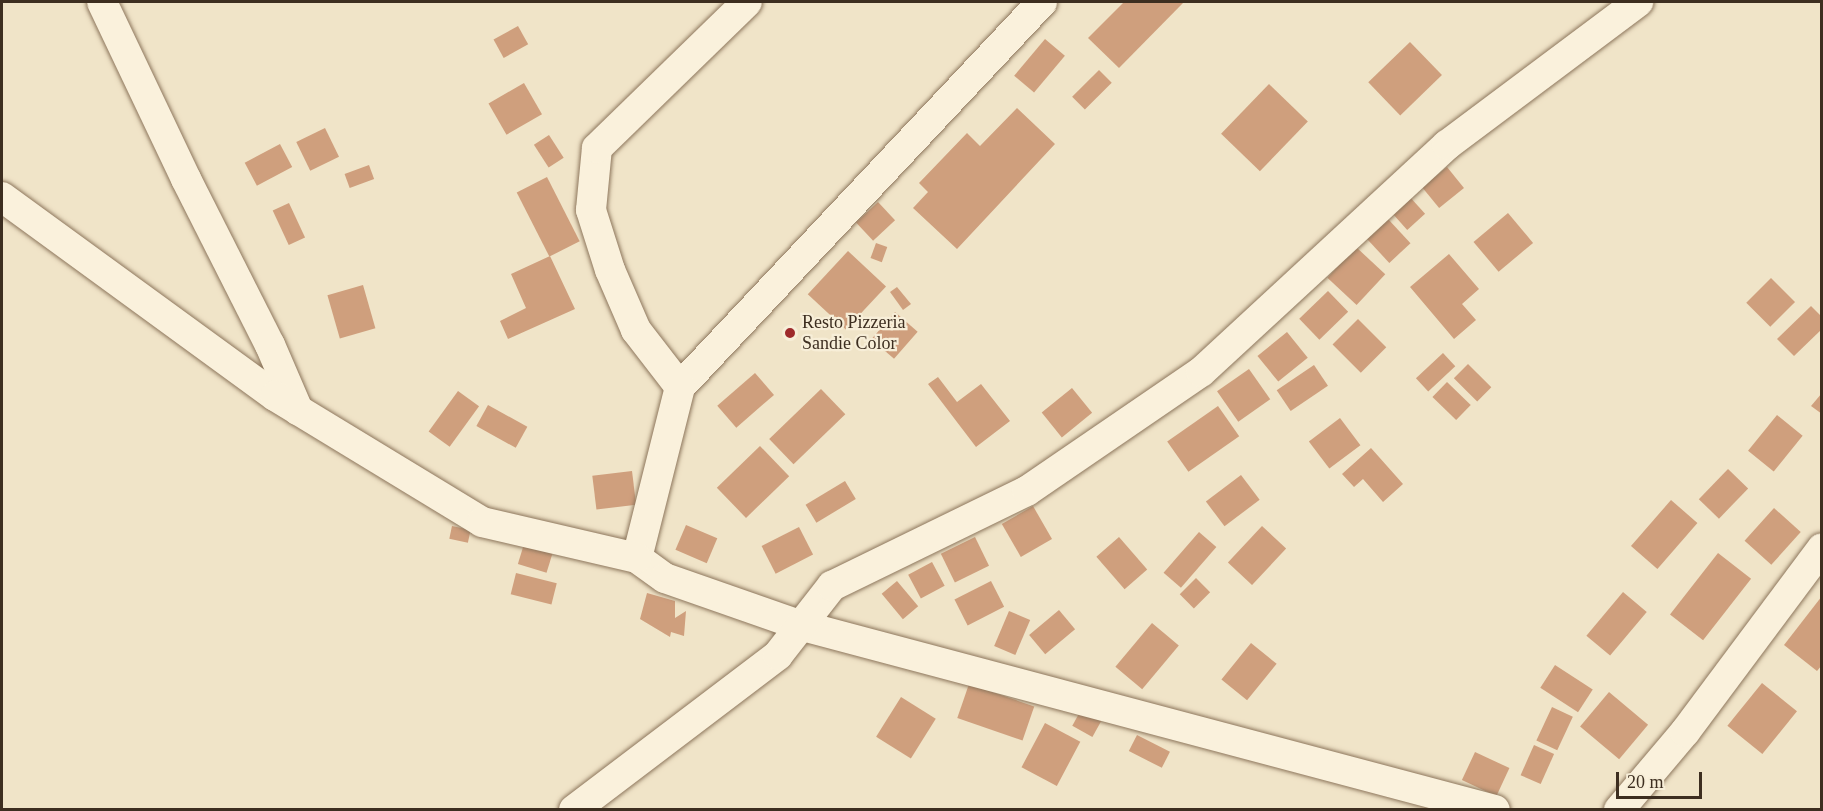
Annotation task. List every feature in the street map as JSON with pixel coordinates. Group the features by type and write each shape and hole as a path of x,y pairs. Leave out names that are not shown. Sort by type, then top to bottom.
{"street":[{"path":"102,2 186,179 270,345 298,410"},
{"path":"680,387 636,330 610,270 591,210 597,148 747,2"},
{"path":"637,558 680,387 1042,2"},
{"path":"574,810 778,655 799,625 832,586 1027,491 1201,372 1447,145 1638,2"},
{"path":"2,197 298,410 482,522 637,558 665,578 799,625 1495,810"},
{"path":"1619,810 1685,732 1821,548"}],"building":[{"path":"1124,2 1184,2 1119,68 1088,38"},
{"path":"518,26 528,44 504,58 494,40"},
{"path":"1045,39 1065,56 1034,92 1014,76"},
{"path":"1410,42 1442,75 1400,115 1368,82"},
{"path":"1099,70 1112,83 1085,110 1072,97"},
{"path":"524,83 542,114 506,135 488,104"},
{"path":"1269,84 1308,122 1260,171 1221,134"},
{"path":"1017,108 1055,144 957,249 913,208 928,192 919,183 967,133 980,146"},
{"path":"325,128 339,157 310,171 296,142"},
{"path":"549,135 564,158 549,167 534,145"},
{"path":"280,144 292,167 257,186 245,163"},
{"path":"369,165 374,179 350,188 345,174"},
{"path":"1447,167 1464,188 1439,208 1422,187"},
{"path":"547,177 580,241 549,257 517,192"},
{"path":"1409,196 1425,214 1407,230 1391,212"},
{"path":"878,202 895,220 873,241 856,222"},
{"path":"289,203 305,237 289,245 273,211"},
{"path":"1508,213 1533,243 1499,272 1474,242"},
{"path":"1388,219 1411,243 1389,263 1367,239"},
{"path":"876,243 887,247 882,262 871,258"},
{"path":"1356,247 1385,274 1357,305 1327,278"},
{"path":"848,251 886,286 846,330 808,294"},
{"path":"1449,254 1479,289 1462,304 1476,320 1454,339 1410,287"},
{"path":"550,256 575,309 508,339 500,321 526,308 511,274"},
{"path":"1771,278 1795,302 1770,327 1746,303"},
{"path":"363,285 375,328 340,338 327,295"},
{"path":"897,287 911,304 903,310 890,292"},
{"path":"1328,291 1348,312 1319,340 1299,319"},
{"path":"1811,306 1822,317 1822,329 1794,356 1777,339"},
{"path":"895,312 918,332 894,359 871,339"},
{"path":"1358,319 1386,347 1361,373 1333,344"},
{"path":"1287,332 1308,358 1278,382 1257,356"},
{"path":"1443,353 1455,366 1428,391 1416,378"},
{"path":"1468,364 1491,387 1477,401 1454,378"},
{"path":"1314,365 1328,386 1291,411 1277,390"},
{"path":"1249,369 1270,399 1238,422 1217,391"},
{"path":"755,373 774,395 736,428 717,406"},
{"path":"938,377 957,402 981,384 1010,421 976,447 928,384"},
{"path":"1447,382 1471,405 1456,420 1432,397"},
{"path":"1072,388 1092,413 1062,437 1042,413"},
{"path":"821,389 845,414 794,464 769,439"},
{"path":"458,391 479,406 450,447 429,431"},
{"path":"1822,393 1822,414 1811,406"},
{"path":"488,405 527,427 516,448 476,426"},
{"path":"1218,406 1239,436 1188,472 1167,442"},
{"path":"1777,415 1803,436 1774,472 1748,451"},
{"path":"1340,418 1360,445 1329,469 1309,441"},
{"path":"760,446 789,476 746,518 717,488"},
{"path":"1371,448 1403,484 1383,502 1363,479 1354,487 1342,474"},
{"path":"1728,469 1748,488 1719,519 1699,499"},
{"path":"632,471 636,505 596,510 592,476"},
{"path":"1241,475 1260,500 1225,526 1206,501"},
{"path":"845,481 856,499 816,523 806,505"},
{"path":"1671,500 1697,523 1657,569 1631,546"},
{"path":"1033,506 1052,539 1021,557 1002,524"},
{"path":"1774,508 1801,532 1771,565 1745,541"},
{"path":"686,525 717,538 707,563 675,550"},
{"path":"452,526 471,530 468,543 449,539"},
{"path":"1262,526 1286,549 1252,585 1228,563"},
{"path":"799,527 813,555 776,574 762,546"},
{"path":"1199,532 1216,547 1181,588 1164,573"},
{"path":"975,537 989,566 955,582 941,554"},
{"path":"1119,537 1147,569 1125,589 1096,557"},
{"path":"524,544 553,553 547,573 518,564"},
{"path":"1718,553 1751,579 1703,640 1670,614"},
{"path":"932,562 945,586 921,599 908,575"},
{"path":"516,573 557,583 551,605 511,594"},
{"path":"1196,578 1210,592 1194,608 1180,594"},
{"path":"897,581 918,606 903,619 882,594"},
{"path":"991,581 1004,607 968,625 954,600"},
{"path":"1623,592 1647,612 1610,656 1586,636"},
{"path":"647,593 675,601 675,618 686,611 684,636 671,632 670,637 640,619"},
{"path":"1822,596 1822,665 1817,671 1784,645"},
{"path":"1059,610 1075,629 1045,654 1029,635"},
{"path":"1009,611 1030,620 1015,655 994,646"},
{"path":"1152,623 1179,645 1142,689 1115,667"},
{"path":"1251,643 1277,664 1247,700 1221,680"},
{"path":"1555,665 1593,690 1578,712 1540,688"},
{"path":"1762,683 1797,711 1762,754 1727,726"},
{"path":"969,684 1034,706 1023,741 957,718"},
{"path":"1609,692 1648,725 1619,759 1580,726"},
{"path":"901,697 936,719 911,759 876,737"},
{"path":"1552,707 1573,717 1557,750 1536,741"},
{"path":"1081,710 1101,721 1092,737 1072,726"},
{"path":"1045,723 1080,742 1057,786 1022,767"},
{"path":"1137,735 1170,752 1162,768 1129,751"},
{"path":"1534,745 1554,754 1541,784 1521,775"},
{"path":"1475,752 1509,768 1496,796 1462,780"}],"place":[{"name":"Resto Pizzeria Sandie Color","path":"790,333"}]}
